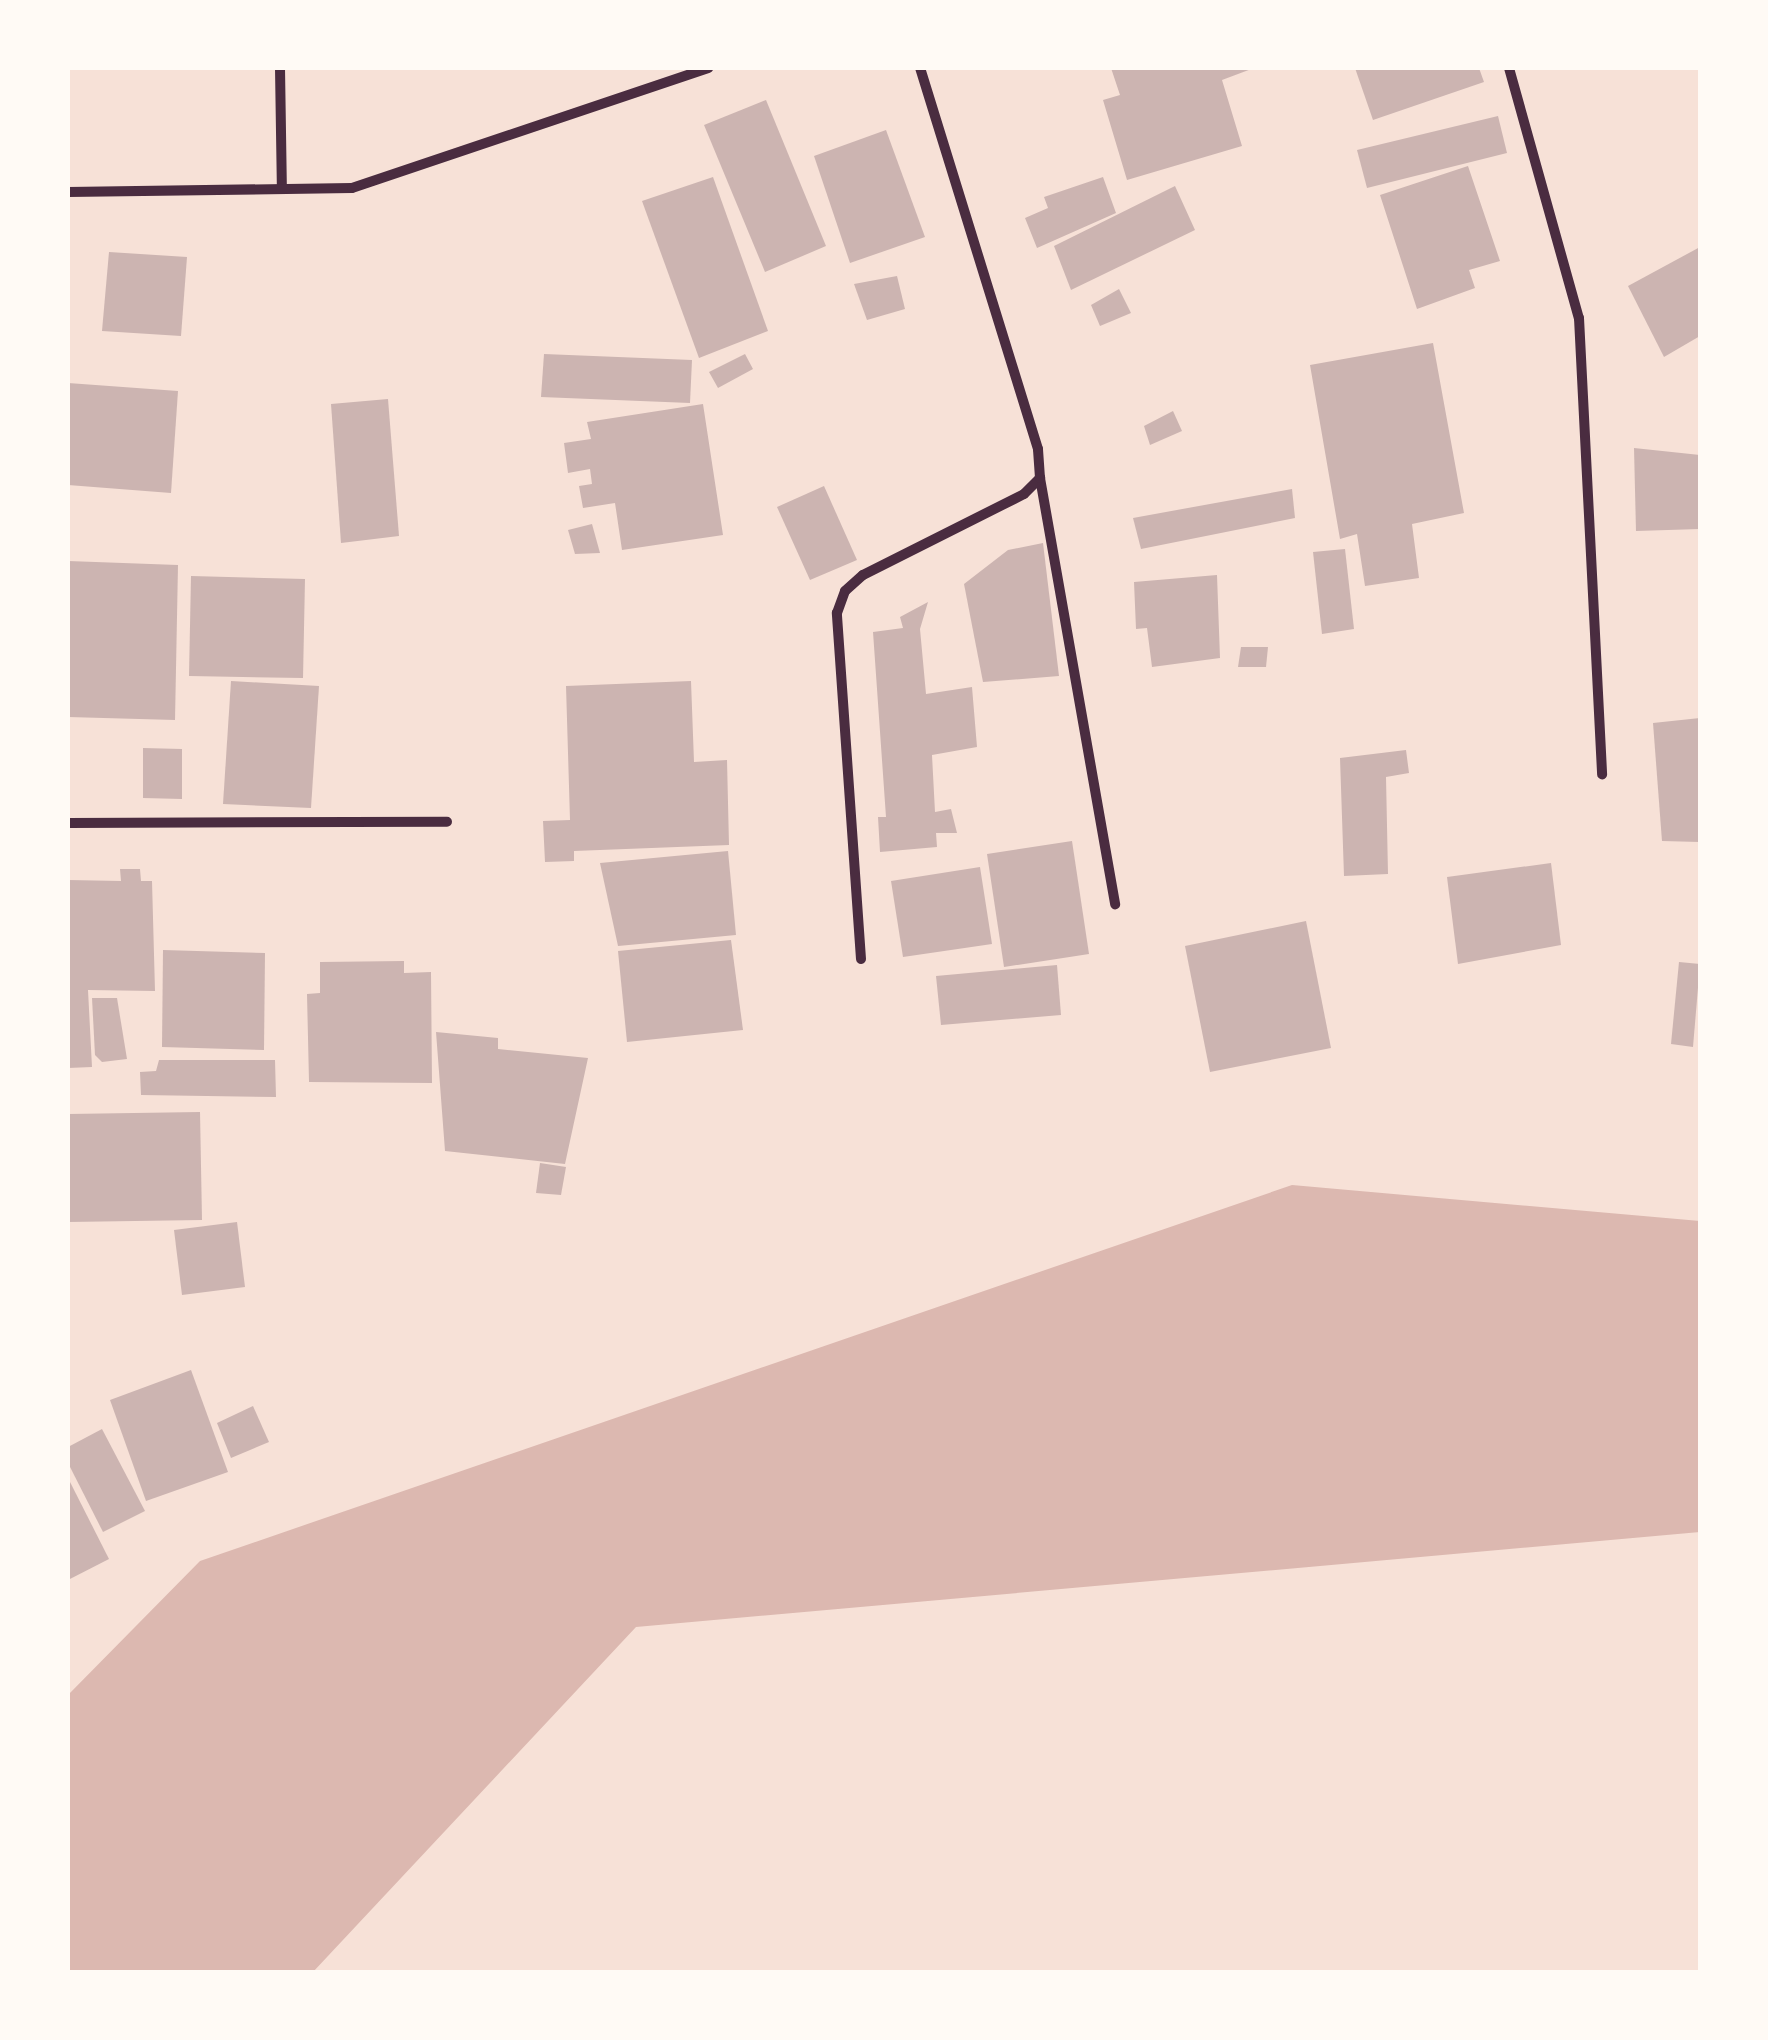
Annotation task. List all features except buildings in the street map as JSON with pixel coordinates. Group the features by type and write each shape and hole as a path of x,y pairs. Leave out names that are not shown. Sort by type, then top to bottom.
{"street":[{"path":"280,68 282,189"},
{"path":"68,192 352,188 708,68"},
{"path":"920,68 1038,449 1115,904"},
{"path":"1508,68 1579,318 1602,774"},
{"path":"861,959 837,613 845,591 863,575 1024,494 1040,478"},
{"path":"68,823 447,822"}],"shaded area":[{"path":"1292,1185 1700,1221 1700,1532 636,1627 313,1972 68,1972 68,1695 200,1561"}]}
